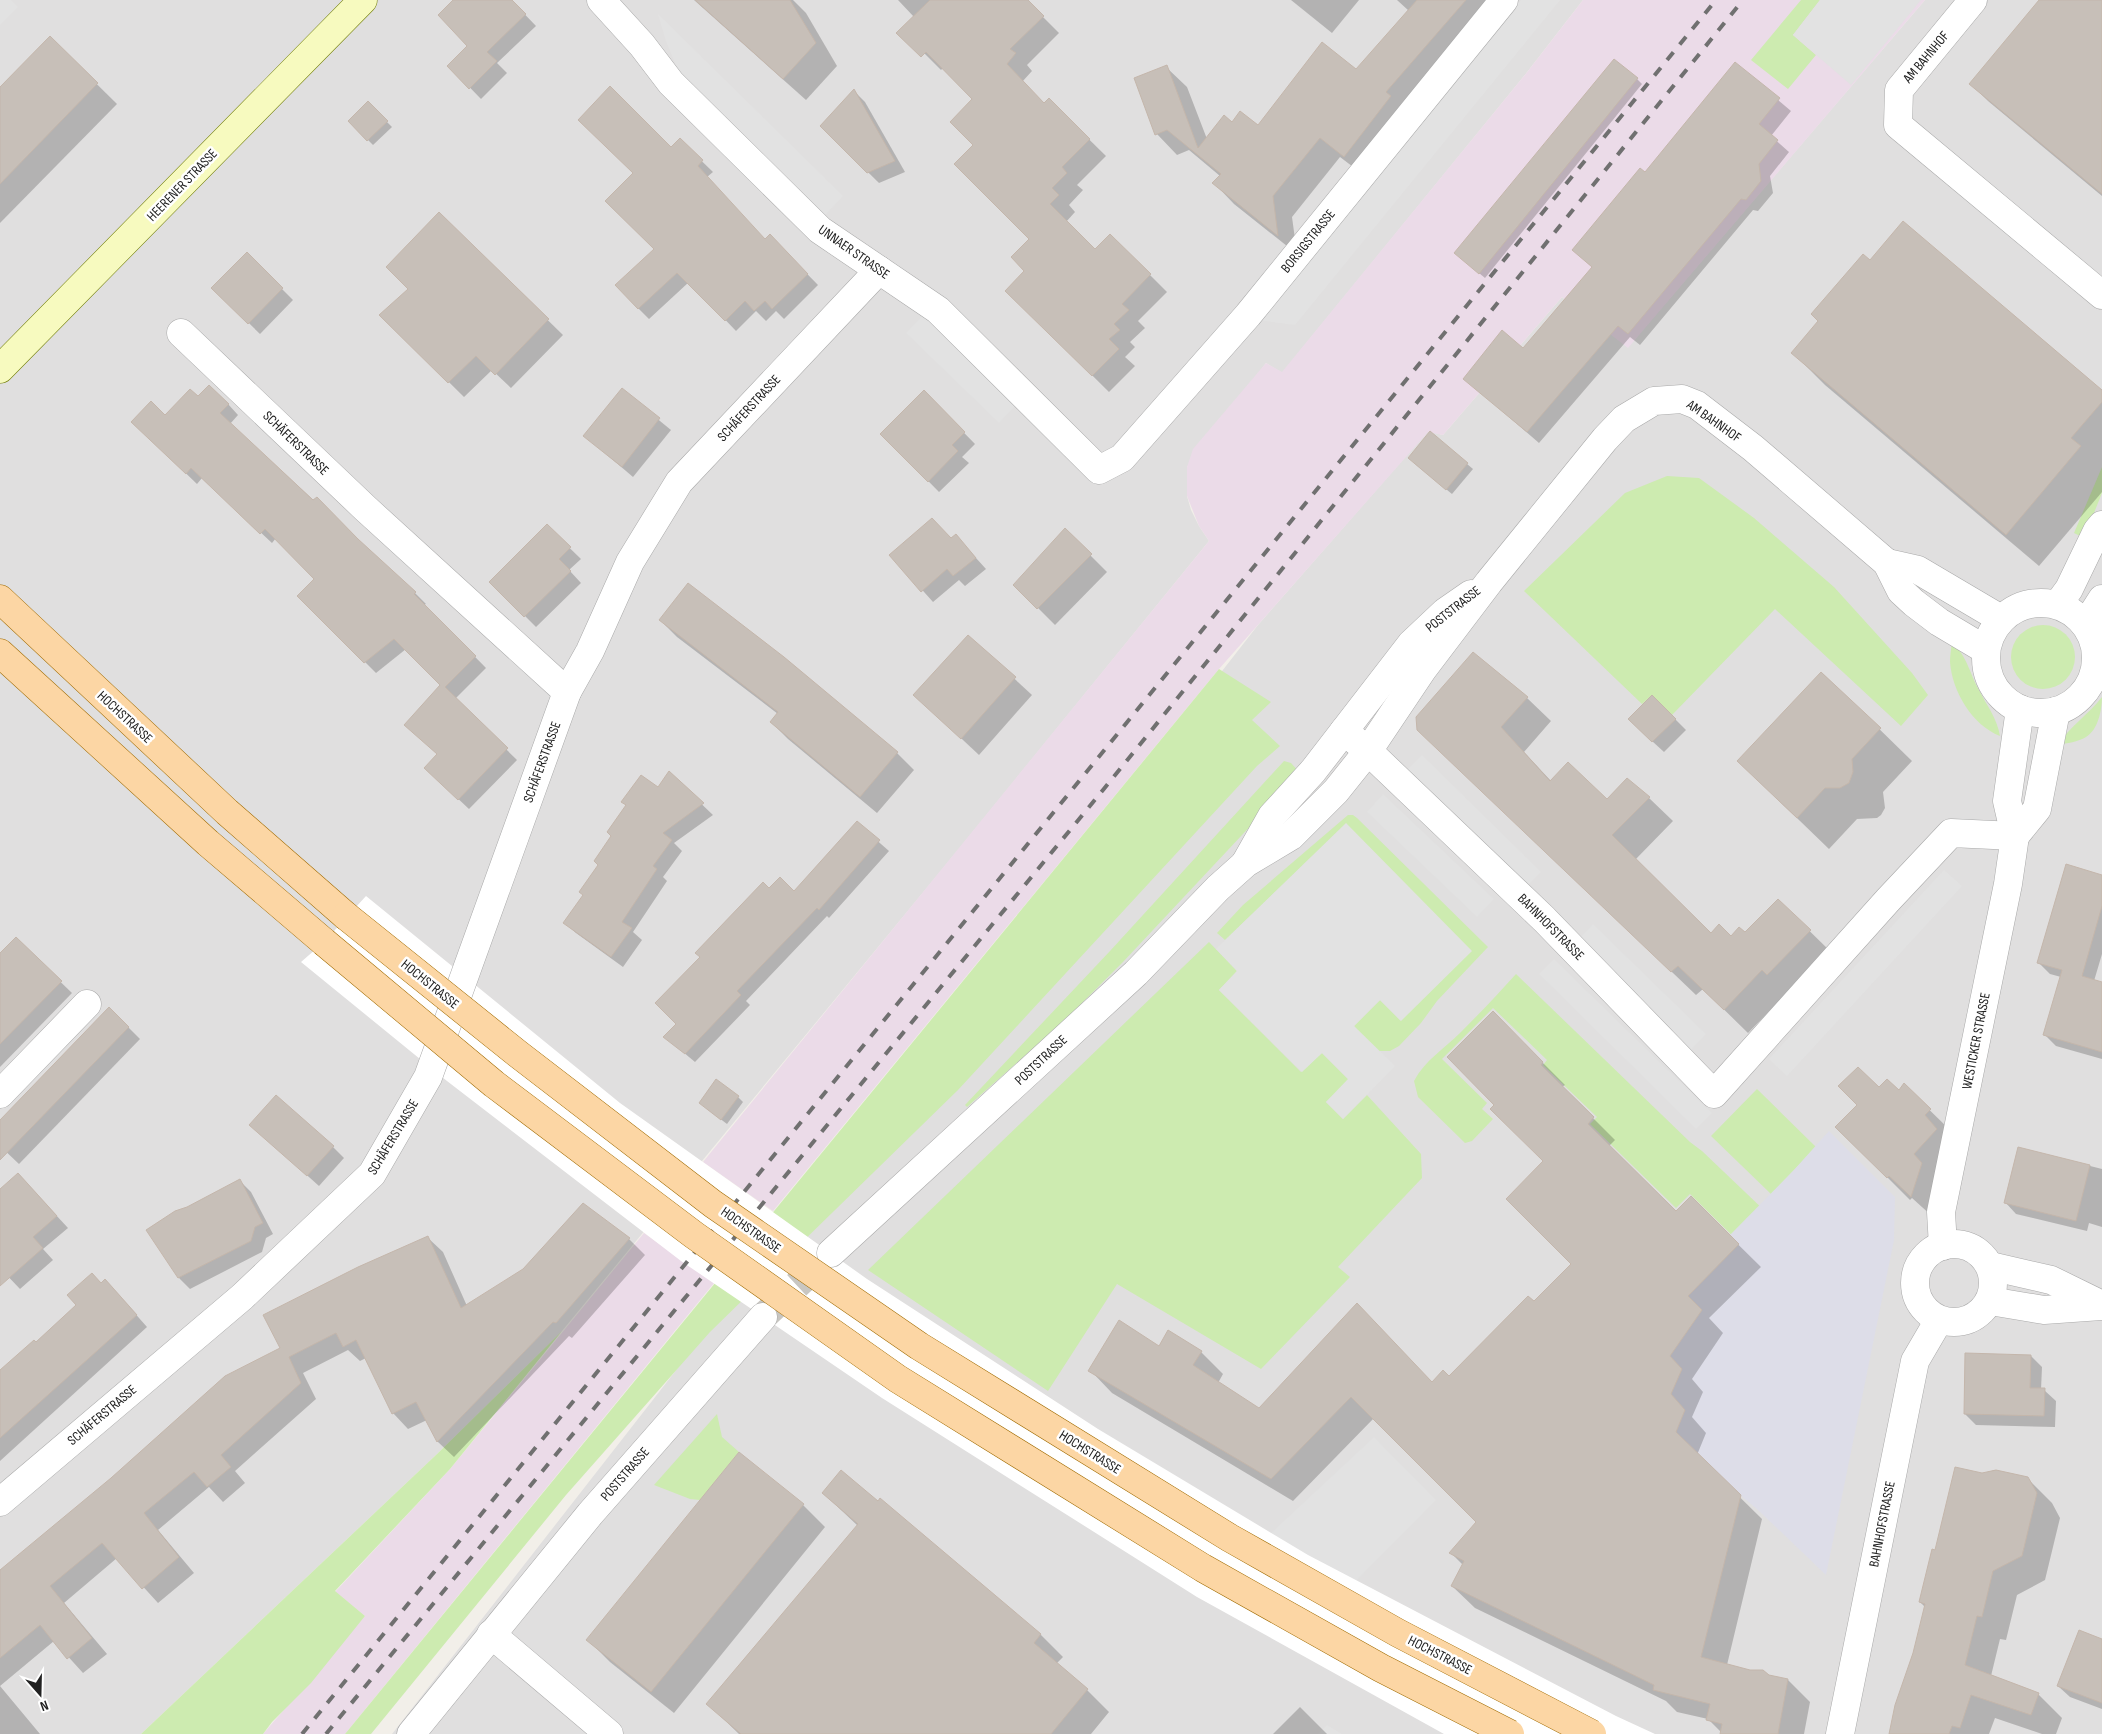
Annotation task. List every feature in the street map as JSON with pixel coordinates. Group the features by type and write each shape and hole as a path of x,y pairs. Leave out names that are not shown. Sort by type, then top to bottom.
{"main road":[{"name":"HEERENER STRASSE","path":"0,369 363,0"},
{"name":"HOCHSTRASSE","path":"0,600 228,812 346,916 518,1054 713,1204 919,1346 1230,1538 1398,1633 1592,1734"},
{"path":"0,653 208,843 324,942 494,1084 694,1235 898,1378 1203,1568 1382,1668 1510,1734"}],"street":[{"name":"UNNAER STRASSE","path":"601,0 642,44 671,83 820,230 938,310 1099,470"},
{"name":"BORSIGSTRASSE","path":"1099,470 1122,458 1229,337 1504,0"},
{"name":"AM BAHNHOF","path":"1973,0 1899,90 1898,125 2102,295"},
{"name":"SCHÄFERSTRASSE","path":"0,1502 242,1296 372,1174 428,1077 567,692 590,651 630,562 679,482 879,270"},
{"name":"SCHÄFERSTRASSE","path":"181,333 365,508 567,692"},
{"name":"AM BAHNHOF","path":"1488,582 1605,439 1618,426 1641,407 1654,401 1682,398 1697,405 1753,448 1887,563 1901,591 1914,604 1939,622 1986,650"},
{"path":"2058,604 2069,589 2097,531 2102,525"},
{"name":"AM BAHNHOF","path":"1887,563 1918,570 2001,619"},
{"name":"POSTSTRASSE","path":"1246,863 1272,816 1314,771 1411,644 1445,612 1488,582"},
{"name":"POSTSTRASSE","path":"831,1253 1136,973 1218,888 1246,863 1291,836 1336,791 1368,751 1488,582"},
{"path":"2086,624 2102,599"},
{"path":"2030,603 2058,604 2074,612 2086,624 2095,641 2097,658 2094,676 2086,692 2072,704 2056,711 2039,714 2020,709 2005,700 1993,686 1986,668 1986,650 1991,633 2001,619 2014,609 2030,603"},
{"name":"WESTICKER STRASSE","path":"1943,1246 1941,1212 2008,884 2015,836 2007,800 2020,709"},
{"name":"WESTICKER STRASSE","path":"2015,836 2037,808 2056,711"},
{"name":"BAHNHOFSTRASSE","path":"1344,731 1368,751 1544,919 1714,1094 1888,900 1951,833 2015,836"},
{"path":"0,1094 87,1004"},
{"path":"1954,1244 1970,1247 1983,1256 1990,1266 1993,1283 1990,1301 1982,1311 1962,1322 1939,1320 1928,1313 1920,1303 1915,1292 1915,1279 1918,1267 1926,1256 1943,1246 1954,1244"},
{"path":"1990,1266 2051,1280 2102,1306"},
{"path":"1990,1301 2044,1310 2102,1306"},
{"name":"POSTSTRASSE","path":"411,1734 590,1514 763,1317"},
{"name":"BAHNHOFSTRASSE","path":"1840,1734 1915,1361 1939,1320"},
{"path":"491,1634 609,1734"}],"shaded area":[{"path":"0,0 1583,0 1528,71 1282,373 1266,363 1187,467 1187,496 1191,510 1209,541 958,850 562,1331 437,1454 141,1734 0,1734"},
{"path":"0,0 11,0 18,7 0,25"},
{"path":"1521,0 1560,0 1295,325 1257,320"},
{"path":"1583,0 1925,0 1628,348 1562,297 1443,435 1428,432 1219,669 773,1211 703,1162 1209,541 1199,526 1187,496 1187,467 1193,449 1266,363 1282,372 1528,71"},
{"path":"1820,0 1921,0 1851,85 1793,35"},
{"path":"1925,0 2102,0 2102,1734 392,1734 1258,625 1428,431 1443,435 1562,297 1628,347"},
{"path":"658,14 843,196 825,215 678,70 666,41"},
{"path":"924,314 1017,404 999,423 906,333"},
{"path":"1422,755 1541,872 1524,889 1405,772"},
{"path":"1383,794 1494,899 1477,917 1367,812"},
{"path":"1346,823 1472,951 1401,1021 1380,1000 1354,1026 1395,1066 1343,1119 1326,1102 1348,1079 1322,1053 1302,1072 1219,990 1237,971 1216,949"},
{"path":"1944,870 1962,886 1787,1076 1769,1059"},
{"path":"1593,924 1706,1034 1691,1050 1578,940"},
{"path":"1554,959 1712,1113 1696,1129 1539,974"},
{"path":"1829,1131 1895,1197 1894,1240 1826,1575 1757,1509 1673,1439 1671,1394 1682,1369 1670,1356 1702,1310 1682,1289 1695,1289 1739,1245 1730,1235 1794,1170"},
{"path":"644,1233 714,1283 345,1734 263,1734 365,1616 335,1592 450,1469"},
{"path":"1374,1437 1436,1500 1351,1586 1271,1533"},
{"path":"1327,1725 1342,1734 1318,1734"}],"green space":[{"path":"1801,0 1820,0 1793,35 1816,55 1788,89 1751,60"},
{"path":"2102,467 2102,493 2084,538 2074,533"},
{"path":"1667,476 1699,478 1754,518 1834,587 1912,673 1928,695 1901,726 1775,609 1672,715 1652,695 1642,704 1524,591 1625,493"},
{"path":"2037,625 2049,625 2066,634 2073,645 2075,657 2073,669 2066,680 2049,689 2037,689 2025,684 2016,675 2011,663 2011,651 2016,639 2025,630"},
{"path":"1952,642 1965,659 1994,718 2000,736 1990,731 1972,715 1959,695 1950,662"},
{"path":"1219,669 1271,702 1252,720 1280,746 1257,766 958,1090 710,1332 566,1495 371,1734 345,1734"},
{"path":"2102,697 2101,708 2094,730 2080,740 2058,745 2068,732"},
{"path":"1284,761 1291,763 1300,773 1123,962 1066,1019 967,1107 965,1105 1110,951"},
{"path":"1348,815 1353,815 1357,818 1488,947 1437,1001 1421,1023 1399,1046 1390,1051 1372,1051 1354,1026 1380,1000 1401,1021 1346,824 1225,940 1217,933 1243,905"},
{"path":"1209,942 1237,971 1219,990 1301,1072 1322,1053 1349,1080 1326,1102 1343,1119 1367,1095 1421,1154 1422,1178 1338,1267 1350,1277 1261,1369 1117,1284 1048,1391 868,1270"},
{"path":"1516,974 1690,1142 1702,1151 1766,1212 1752,1255 1690,1194 1676,1208 1590,1124 1597,1117 1543,1065 1547,1060 1493,1008 1442,1059 1487,1103 1482,1109 1493,1119 1472,1141 1465,1143 1418,1097 1414,1081 1418,1074"},
{"path":"1757,1089 1816,1147 1771,1194 1711,1136"},
{"path":"562,1331 450,1469 335,1591 365,1616 311,1683 272,1722 263,1734 141,1734 437,1454"},
{"path":"717,1414 722,1437 739,1452 700,1500 690,1499 654,1485"}],"pier":[{"path":"366,896 620,1103 867,1279 1098,1429 1308,1555 1616,1716 1655,1734 1444,1734 1197,1597 882,1398 681,1261 447,1081 301,962 324,942"}],"building":[{"path":"453,0 512,0 526,14 487,52 497,61 469,89 447,66 467,46 438,15"},
{"path":"695,0 790,0 816,43 783,79"},
{"path":"930,0 1028,0 1044,16 1010,49 1016,53 1007,64 1044,103 1049,98 1090,139 1062,167 1067,173 1052,188 1059,195 1050,204 1095,249 1110,234 1151,274 1122,304 1129,310 1114,324 1120,330 1109,339 1119,349 1092,376 1005,291 1024,271 1011,257 1029,239 954,164 973,145 950,122 972,99 926,52 921,57 896,33"},
{"path":"1417,0 1466,0 1386,92 1391,96 1344,157 1320,138 1273,196 1278,236 1212,183 1221,174 1167,130 1155,135 1134,78 1167,65 1198,148 1224,115 1232,122 1240,111 1258,125 1322,42 1356,69"},
{"path":"2039,0 2102,0 2102,194 1969,84"},
{"path":"50,36 98,83 0,184 0,87"},
{"path":"1614,59 1638,78 1479,274 1454,253"},
{"path":"1735,62 1780,98 1759,124 1778,140 1759,164 1761,181 1746,200 1741,199 1628,334 1618,326 1527,432 1463,379 1502,330 1523,348 1592,267 1572,250 1640,168 1645,172"},
{"path":"610,86 671,147 680,138 703,160 698,166 765,239 770,234 808,274 772,309 765,301 754,311 745,301 725,321 677,273 638,309 615,285 654,249 605,201 633,173 578,120"},
{"path":"854,89 895,161 867,173 820,126"},
{"path":"368,101 388,121 367,141 348,121"},
{"path":"439,212 549,319 495,375 476,356 448,383 379,315 408,289 386,267"},
{"path":"1903,221 2102,390 2102,402 2071,438 2081,446 2006,535 1791,353 1818,321 1811,314 1863,254 1870,260"},
{"path":"247,252 283,288 248,324 211,288"},
{"path":"209,385 229,404 220,413 313,500 317,497 358,539 416,592 414,594 476,656 445,687 508,748 458,800 424,768 437,754 404,725 440,685 394,639 364,663 297,596 314,579 265,529 260,534 191,468 186,474 131,422 151,401 165,415 190,389 198,396"},
{"path":"622,388 660,418 622,467 583,436"},
{"path":"924,390 965,432 952,445 958,451 928,482 880,434"},
{"path":"1430,431 1468,463 1446,490 1408,458"},
{"path":"932,518 951,538 956,534 976,558 953,576 947,569 921,592 889,555"},
{"path":"547,524 571,547 559,559 571,571 524,617 489,582"},
{"path":"1065,528 1092,554 1037,609 1013,585"},
{"path":"688,583 784,657 898,752 860,797 770,722 778,712 659,620"},
{"path":"968,635 1016,677 961,739 913,695"},
{"path":"1473,652 1528,697 1501,727 1550,781 1568,762 1607,799 1627,778 1650,797 1612,835 1711,933 1719,924 1731,936 1739,927 1745,932 1778,899 1811,930 1767,975 1762,970 1724,1010 1678,966 1671,972 1417,730 1416,717"},
{"path":"1821,672 1881,728 1852,759 1853,772 1849,783 1840,788 1825,788 1797,818 1737,761"},
{"path":"1652,695 1676,719 1652,742 1628,719"},
{"path":"669,771 704,803 663,833 672,840 653,866 657,869 622,922 632,928 611,957 563,923 583,895 579,892 598,865 594,861 611,836 607,832 626,805 621,802 641,775 658,787"},
{"path":"857,821 880,840 819,910 817,908 737,991 741,995 685,1054 663,1037 676,1024 655,1003 700,957 695,953 763,882 769,888 780,877 794,891"},
{"path":"2066,864 2102,875 2102,906 2082,976 2102,982 2102,1052 2043,1035 2062,970 2037,963"},
{"path":"16,937 62,981 0,1044 0,953"},
{"path":"109,1007 129,1027 0,1160 0,1120"},
{"path":"1493,1011 1543,1062 1541,1065 1594,1117 1588,1124 1676,1211 1691,1196 1739,1244 1688,1296 1702,1310 1670,1356 1682,1369 1671,1394 1685,1410 1676,1432 1741,1495 1701,1657 1750,1670 1763,1670 1769,1675 1788,1679 1778,1734 1720,1734 1722,1724 1706,1720 1710,1704 1653,1690 1654,1685 1451,1586 1464,1561 1449,1553 1476,1522 1351,1397 1271,1479 1088,1371 1119,1320 1159,1346 1168,1330 1202,1351 1193,1365 1259,1408 1357,1303 1432,1382 1443,1370 1449,1376 1528,1296 1534,1301 1571,1264 1506,1199 1543,1161 1490,1109 1494,1105 1447,1057"},
{"path":"1858,1067 1879,1087 1887,1079 1899,1090 1904,1083 1931,1109 1925,1115 1937,1129 1914,1154 1922,1163 1911,1197 1889,1176 1887,1178 1835,1127 1857,1105 1838,1086"},
{"path":"716,1079 739,1096 721,1120 699,1103"},
{"path":"276,1095 334,1146 307,1176 249,1125"},
{"path":"2018,1147 2090,1165 2076,1221 2004,1203"},
{"path":"18,1173 57,1216 33,1237 43,1248 0,1286 0,1189"},
{"path":"240,1179 263,1223 255,1227 251,1241 178,1278 146,1230 175,1211 187,1207"},
{"path":"583,1203 630,1238 556,1323 553,1322 437,1442 416,1402 392,1414 356,1340 343,1347 336,1333 289,1357 301,1383 221,1455 231,1467 207,1487 194,1472 144,1513 179,1557 142,1589 102,1543 50,1586 92,1638 67,1659 40,1625 0,1658 0,1570 111,1478 225,1376 280,1348 263,1315 358,1267 428,1236 461,1308 523,1269"},
{"path":"92,1273 101,1283 105,1279 137,1315 0,1438 0,1370 34,1340 36,1342 76,1305 67,1295"},
{"path":"1965,1353 2031,1355 2030,1388 2045,1388 2044,1416 1964,1414"},
{"path":"739,1452 804,1504 651,1692 586,1640"},
{"path":"1955,1467 1982,1473 1996,1470 2028,1477 2037,1493 2022,1556 1993,1571 1982,1617 1977,1616 1965,1665 2039,1693 2031,1715 1971,1695 1960,1728 1952,1726 1949,1734 1889,1734 1895,1705 1913,1653 1925,1604 1919,1602 1932,1549 1935,1550"},
{"path":"841,1470 878,1501 880,1498 1041,1634 1034,1643 1088,1689 1051,1734 741,1734 706,1704 858,1524 822,1493"},
{"path":"2079,1630 2102,1639 2102,1703 2057,1686"}],"tunnel":[{"path":"766,1314 828,1256"}],"railway":[{"path":"302,1734 1716,0"},
{"path":"326,1734 1103,790 1743,0"}]}
